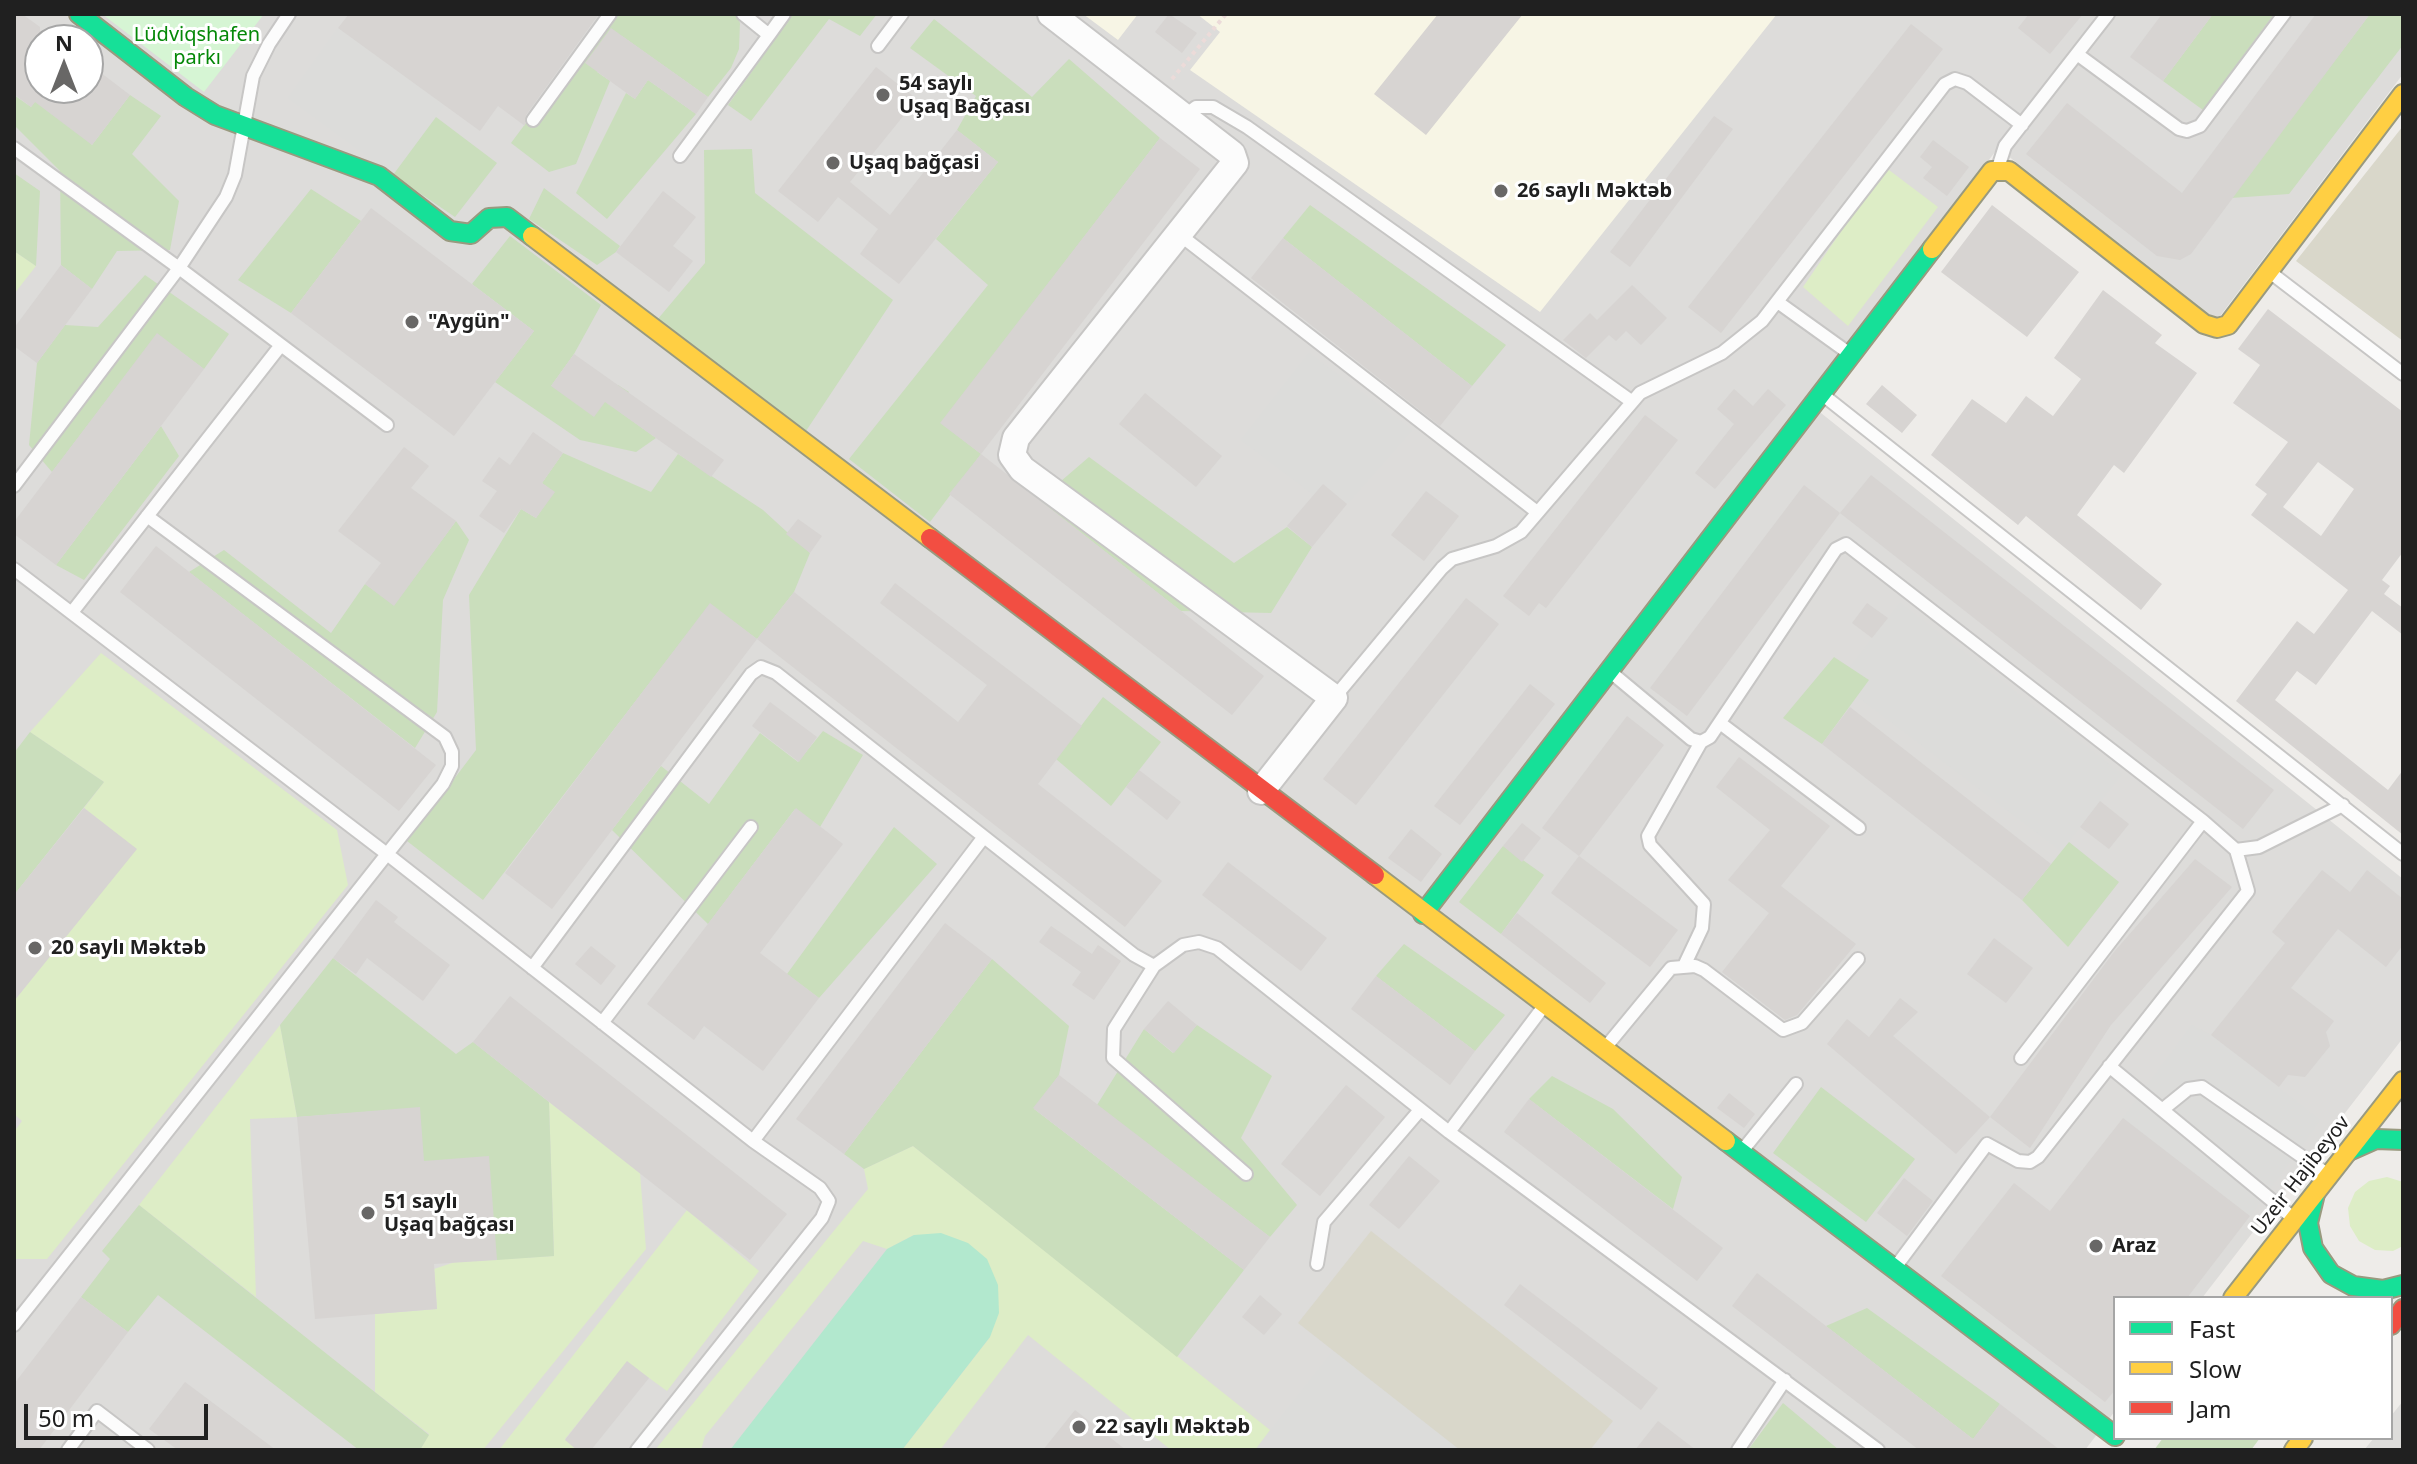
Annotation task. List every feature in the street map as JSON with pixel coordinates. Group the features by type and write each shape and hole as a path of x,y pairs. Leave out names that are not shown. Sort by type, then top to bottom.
{"street":[{"path":"79,14 186,97 245,127 379,176 460,235 471,234 489,218 507,217 2113,1436"},
{"path":"1051,14 1232,154 1235,163 1016,438 1012,455 1022,469 1334,698 1261,791"},
{"path":"1423,914 1823,395 1987,175 1998,168 2009,171 2204,324 2217,328 2228,325 2403,94"},
{"name":"Uzeir Hajibeyov","path":"2235,1296 2403,1081"},
{"path":"2349,1151 2376,1139 2403,1140"},
{"path":"2315,1194 2308,1223 2313,1248 2331,1274 2353,1286 2383,1290 2403,1285"}],"lane":[{"path":"14,486 179,268 226,197 245,127 253,76 289,14"},
{"path":"533,120 610,14"},
{"path":"743,14 769,35"},
{"path":"680,156 784,14"},
{"path":"878,46 902,14"},
{"path":"1998,168 2005,146 2108,14"},
{"path":"2077,54 2179,129 2187,131 2200,126 2284,14"},
{"path":"1334,698 1442,568 1465,554 1510,540 1631,401 1657,382 1722,353 1779,303 1945,84 1955,79 1967,83 2022,125"},
{"path":"1184,116 1196,107 1213,107 1247,127 1631,401"},
{"path":"14,148 387,425"},
{"path":"1180,235 1537,512"},
{"path":"2269,271 2403,374"},
{"path":"1779,303 1852,356"},
{"path":"73,611 281,345"},
{"path":"1823,395 2403,854"},
{"path":"14,1325 443,784 452,766 452,752 445,737 147,516"},
{"path":"1684,966 1702,928 1704,904 1650,845 1648,836 1701,742 1710,737 1720,723 1836,549 1846,544 2203,821 2236,850 2248,891 2038,1157 2030,1162 2018,1161 1987,1144 1894,1269"},
{"path":"14,569 73,611 387,854 753,1141 820,1188 829,1201 822,1218 637,1450"},
{"path":"532,968 751,674 761,667 776,673 983,838 1134,955 1154,966"},
{"path":"1611,672 1691,739 1701,742"},
{"path":"1720,723 1859,828"},
{"path":"2236,850 2259,847 2343,805"},
{"path":"2021,1058 2203,821"},
{"path":"602,1023 751,827"},
{"path":"753,1141 983,838"},
{"path":"1246,1174 1113,1058 1114,1029 1154,966 1183,945 1199,942 1217,948 1420,1110 1878,1450"},
{"path":"1603,1050 1665,972 1684,966 1704,970 1783,1030 1802,1023 1858,959"},
{"path":"1449,1132 1544,1006"},
{"path":"2109,1066 2295,1220"},
{"path":"1740,1154 1796,1084"},
{"path":"2162,1110 2188,1089 2202,1087 2329,1176"},
{"path":"1317,1264 1324,1222 1420,1110"},
{"path":"1738,1450 1785,1380"},
{"path":"68,1450 97,1411 148,1450"}],"path":[{"path":"1157,96 1226,14"}],"shaded area":[{"path":"14,14 2403,14 2403,74 2217,320 1998,148 1806,401 2403,879 2403,1038 2204,1296 2113,1296 2113,1414 2085,1450 14,1450"},
{"path":"1083,14 1138,14 1118,40"},
{"name":"26 saylı Məktəb","path":"1197,14 1777,14 1540,312 1190,70 1220,32"},
{"path":"338,28 444,105 393,175 288,98"},
{"path":"2403,126 2403,341 2296,261"},
{"path":"1309,353 1412,430 1347,504 1323,484 1314,495 1241,440"},
{"path":"1900,603 2122,774 2061,851 1858,697 1869,680 1850,667"},
{"path":"2192,1025 2211,1035 2320,1120 2250,1216 2123,1118"},
{"path":"1371,1231 1613,1421 1590,1450 1460,1450 1298,1323"},
{"path":"1334,1350 1460,1450 1255,1450"},
{"path":"2403,1401 2403,1450 2364,1450 2372,1440 2393,1440 2393,1414"}],"green space":[{"name":"Lüdviqshafen parkı","path":"102,14 264,14 204,92"},
{"path":"607,14 736,14 740,23 739,49 731,68 708,97 622,36 597,72 610,81 576,164 549,172 511,143"},
{"path":"793,14 877,14 860,36 829,19 751,121 728,105"},
{"path":"2213,14 2274,14 2203,110 2163,81"},
{"path":"2370,14 2403,14 2403,45 2289,194 2231,198"},
{"path":"934,19 1032,97 1069,59 1160,138 941,423 981,454 930,522 849,459 988,285 936,239 998,162 957,130 976,96 910,48"},
{"path":"648,80 696,114 607,219 576,193 626,93 635,99"},
{"path":"14,95 31,107 33,104 58,104 92,145 130,95 161,116 132,154 179,201 170,250 117,251 92,289 61,265 60,171 14,125"},
{"path":"436,117 497,163 455,217 393,175"},
{"path":"752,149 755,193 893,300 806,431 657,320 705,263 704,150"},
{"path":"1885,167 1938,207 1848,326 1803,287"},
{"path":"14,173 40,191 36,266 14,251"},
{"path":"544,188 620,246 616,252 597,265 529,219"},
{"path":"311,189 361,221 291,313 238,280"},
{"path":"1310,205 1506,345 1472,386 1283,238"},
{"path":"510,236 601,305 574,354 551,386 618,385 629,392 617,410 656,438 636,452 580,440 495,382 534,331 472,284"},
{"path":"14,251 36,266 14,294"},
{"path":"145,275 229,334 204,369 157,334 52,472 29,445 37,363 65,325 98,327"},
{"path":"161,426 179,456 84,580 56,565"},
{"path":"563,453 651,492 678,454 763,510 810,553 794,592 757,639 710,604 483,900 407,841 476,750 469,595 521,509 536,518 554,492 542,483"},
{"path":"1089,457 1234,563 1287,527 1312,547 1271,613 1181,611 1039,500"},
{"path":"456,521 469,540 443,600 437,712 415,748 189,572 224,550 331,633 365,584 394,605"},
{"path":"101,653 337,830 348,885 47,1259 14,1259 14,1132 22,1121 14,1114 14,1001 136,849 84,808 104,782 30,732"},
{"path":"1834,657 1869,680 1822,744 1783,718"},
{"path":"1103,697 1161,742 1111,806 1056,759"},
{"path":"823,731 863,755 820,827 795,809 708,924 612,830 661,766 709,804 760,733 798,762"},
{"path":"30,732 104,782 14,895 14,753"},
{"path":"894,827 937,864 819,998 787,974"},
{"path":"2069,842 2119,882 2068,947 2022,900"},
{"path":"1503,846 1544,875 1501,934 1459,902"},
{"path":"1404,944 1505,1015 1475,1051 1376,976"},
{"path":"333,958 456,1054 473,1042 549,1102 554,1256 497,1260 378,1187 419,1108 297,1117 280,1025"},
{"path":"992,959 1069,1026 1059,1075 1034,1109 1244,1270 1177,1357 913,1146 864,1169 844,1154"},
{"path":"280,1025 297,1117 250,1119 256,1297 139,1205"},
{"path":"1197,1025 1272,1076 1241,1138 1297,1205 1270,1237 1097,1105 1144,1029 1173,1053"},
{"path":"1552,1076 1613,1109 1682,1177 1673,1209 1529,1099"},
{"path":"1821,1087 1915,1159 1866,1222 1773,1153"},
{"path":"549,1102 640,1173 646,1249 483,1450 420,1450 429,1434 375,1392 375,1314 437,1309 434,1269 455,1262 554,1256"},
{"path":"913,1146 1270,1430 1255,1450 1171,1450 1028,1335 940,1450 902,1450 990,1337 914,1235 887,1249 863,1241 705,1436 701,1450 655,1450 868,1189 864,1169"},
{"path":"2387,1177 2403,1182 2403,1246 2393,1251 2375,1250 2359,1241 2350,1226 2348,1208 2355,1192 2369,1181"},
{"path":"139,1205 429,1435 420,1450 359,1450 158,1295 128,1332 81,1297 110,1259 102,1251"},
{"path":"687,1210 759,1271 667,1391 627,1362 565,1439 577,1450 499,1450"},
{"path":"941,1233 968,1243 987,1259 998,1285 999,1313 990,1337 902,1450 730,1450 887,1249 914,1235"},
{"path":"1867,1308 2000,1404 1973,1439 1826,1326"},
{"path":"1783,1403 1839,1450 1748,1450"},
{"path":"2162,1440 2258,1440 2251,1450 2154,1450"}],"building":[{"path":"14,14 22,14 36,24 24,24 24,102 14,94"},
{"path":"349,14 599,14 526,115 525,126 498,106 480,131 338,28"},
{"path":"1169,14 1197,33 1182,53 1155,32"},
{"path":"1438,14 1523,14 1426,135 1374,94"},
{"path":"2029,14 2083,14 2050,54 2018,28"},
{"path":"2162,14 2213,14 2163,81 2130,57"},
{"path":"2316,14 2370,14 2191,254 2180,260 2157,256 2026,154 2067,103 2182,193"},
{"path":"1911,24 1943,49 1721,333 1688,307"},
{"path":"611,28 708,97 696,114 648,80 635,99 585,63"},
{"path":"876,67 917,99 850,182 890,215 957,130 998,162 899,284 860,254 878,229 838,197 818,222 778,191"},
{"path":"104,75 130,95 92,145 38,104 104,104"},
{"path":"1714,116 1733,129 1630,267 1610,252"},
{"path":"1160,138 1200,169 981,454 940,423"},
{"path":"1933,140 1969,167 1947,196 1923,178 1932,167 1920,157"},
{"path":"663,191 696,217 673,246 693,261 669,292 616,252"},
{"path":"1992,205 2079,272 2027,337 1941,272"},
{"name":"\"Aygün\"","path":"371,208 534,331 454,436 291,313"},
{"path":"1283,238 1472,386 1440,426 1251,278"},
{"path":"61,265 92,289 37,363 14,346 14,328"},
{"path":"1632,285 1667,318 1641,345 1626,331 1616,341 1609,335 1586,358 1563,340 1590,313 1597,320"},
{"path":"2103,290 2162,335 2155,343 2197,373 2124,473 2114,465 2077,515 2162,584 2141,610 2026,516 2018,525 1931,455 1972,399 2006,423 2026,396 2053,416 2081,379 2054,358"},
{"path":"2268,309 2403,412 2403,552 2382,580 2390,586 2384,594 2403,608 2403,635 2372,611 2316,685 2297,671 2275,700 2388,790 2403,770 2403,835 2236,701 2297,621 2314,634 2348,590 2251,515 2267,494 2255,485 2288,442 2233,403 2260,365 2238,349","holes":["2318,462 2354,489 2321,536 2283,507"]},
{"path":"157,333 204,369 56,565 14,534 14,522"},
{"path":"574,354 724,460 711,477 605,402 594,417 551,386"},
{"path":"1882,385 1917,415 1902,433 1866,404"},
{"path":"1734,389 1753,406 1768,389 1786,405 1715,489 1695,473 1734,424 1717,409"},
{"path":"1145,393 1222,456 1196,487 1119,424"},
{"path":"1645,415 1678,440 1546,608 1539,603 1529,616 1503,596"},
{"path":"533,432 563,453 542,483 555,492 536,518 521,509 504,533 479,516 497,491 482,481 499,457 510,465"},
{"path":"404,447 429,466 411,488 456,521 394,606 365,584 381,563 338,531"},
{"path":"981,454 1264,676 1232,715 949,494"},
{"path":"1871,475 2274,790 2243,829 1840,513"},
{"path":"1323,484 1347,504 1312,547 1287,526"},
{"path":"1804,485 1840,513 1687,716 1650,688"},
{"path":"1426,491 1459,516 1424,561 1391,535"},
{"path":"798,519 822,536 810,553 786,534"},
{"path":"156,546 436,765 399,811 120,592"},
{"path":"895,583 1082,726 1038,784 1162,881 1125,927 757,639 794,592 958,722 987,685 880,603"},
{"path":"1466,598 1499,624 1356,805 1323,779"},
{"path":"710,603 757,639 552,909 505,873"},
{"path":"1867,603 1888,618 1872,638 1852,623"},
{"path":"1530,684 1555,704 1460,825 1434,806"},
{"path":"770,702 817,737 799,762 752,726"},
{"path":"1850,707 2051,864 2022,900 1822,744"},
{"path":"1627,716 1664,745 1579,856 1542,828"},
{"path":"1739,757 1830,826 1781,886 1856,944 1797,1015 1785,1020 1722,972 1769,913 1728,880 1770,830 1716,787"},
{"path":"1139,770 1181,802 1167,820 1126,787"},
{"path":"2100,801 2129,824 2109,849 2080,827"},
{"name":"20 saylı Məktəb","path":"84,808 137,849 14,1001 14,895"},
{"path":"796,808 843,844 760,953 819,998 763,1071 704,1026 694,1040 647,1004"},
{"path":"1522,823 1541,838 1522,862 1503,846"},
{"path":"1411,829 1442,854 1421,882 1388,858"},
{"path":"1579,856 1678,930 1650,967 1551,893"},
{"path":"2195,859 2232,887 2111,1025 2030,1148 1990,1117 2114,952"},
{"path":"1228,862 1327,938 1301,971 1202,895"},
{"path":"2322,870 2350,892 2367,870 2403,899 2403,945 2386,967 2338,929 2291,988 2334,1021 2326,1032 2330,1046 2305,1077 2288,1075 2279,1087 2211,1035 2285,943 2272,932"},
{"path":"376,900 398,917 394,922 450,965 423,1001 367,958 356,974 333,958"},
{"path":"1517,913 1606,983 1590,1003 1501,934"},
{"path":"945,923 992,959 844,1154 796,1119"},
{"path":"1051,926 1092,954 1098,945 1121,961 1094,1000 1072,985 1081,972 1039,942"},
{"path":"1994,938 2033,968 2006,1003 1967,974"},
{"path":"591,946 616,966 601,985 575,964"},
{"path":"1376,976 1475,1051 1450,1085 1351,1009"},
{"path":"510,996 787,1214 750,1260 473,1042"},
{"path":"1900,998 1918,1012 1893,1036 1990,1117 1956,1154 1827,1044 1847,1019 1869,1037"},
{"path":"1168,1001 1197,1025 1174,1053 1144,1029"},
{"path":"1059,1075 1270,1237 1244,1270 1033,1108"},
{"path":"1346,1085 1385,1117 1320,1196 1281,1164"},
{"path":"1729,1093 1755,1114 1744,1128 1717,1108"},
{"path":"1529,1099 1723,1248 1697,1281 1504,1132"},
{"name":"51 saylı Uşaq bağçası","path":"420,1107 424,1161 489,1156 497,1260 434,1264 437,1309 315,1319 297,1117"},
{"name":"Araz","path":"2123,1118 2250,1216 2189,1296 2113,1296 2113,1392 2105,1402 1941,1276 2014,1183 2050,1211"},
{"path":"1409,1156 1440,1181 1399,1229 1369,1205"},
{"path":"1904,1178 1933,1201 1907,1236 1877,1213"},
{"path":"1757,1273 1973,1439 2000,1404 2060,1450 1919,1450 1732,1306"},
{"path":"1520,1284 1658,1388 1641,1410 1504,1305"},
{"path":"1260,1295 1282,1314 1264,1335 1242,1317"},
{"path":"81,1297 128,1332 39,1450 14,1450 14,1384"},
{"path":"627,1361 649,1378 591,1450 577,1450 565,1440"},
{"path":"185,1382 276,1450 178,1450 149,1429"},
{"name":"22 saylı Məktəb","path":"1075,1410 1126,1450 1043,1450"},
{"path":"1658,1421 1696,1450 1635,1450"}],"traffic: fast":[{"path":"79,14 186,97 215,115 379,176 450,231 471,234 489,218 507,217 532,236"},
{"path":"1423,914 1932,249"},
{"path":"2349,1151 2376,1139 2403,1140"},
{"path":"1726,1141 2113,1434"},
{"path":"2315,1194 2308,1223 2313,1248 2331,1274 2353,1286 2383,1290 2403,1285"}],"traffic: slow":[{"path":"1932,249 1992,171 2009,171 2204,324 2217,328 2228,325 2403,94"},
{"path":"532,236 930,538"},
{"path":"1375,875 1726,1141"},
{"path":"2235,1296 2403,1081"},
{"path":"2294,1450 2302,1440"}],"traffic: jam":[{"path":"930,538 1375,875"},
{"path":"2393,1322 2403,1309"}],"place":[{"name":"54 saylı Uşaq Bağçası","path":"883,95"},
{"name":"Uşaq bağçasi","path":"833,163"},
{"name":"26 saylı Məktəb","path":"1501,191"},
{"name":"\"Aygün\"","path":"412,322"},
{"name":"20 saylı Məktəb","path":"35,948"},
{"name":"51 saylı Uşaq bağçası","path":"368,1213"},
{"name":"Araz","path":"2096,1246"},
{"name":"22 saylı Məktəb","path":"1079,1427"}]}
